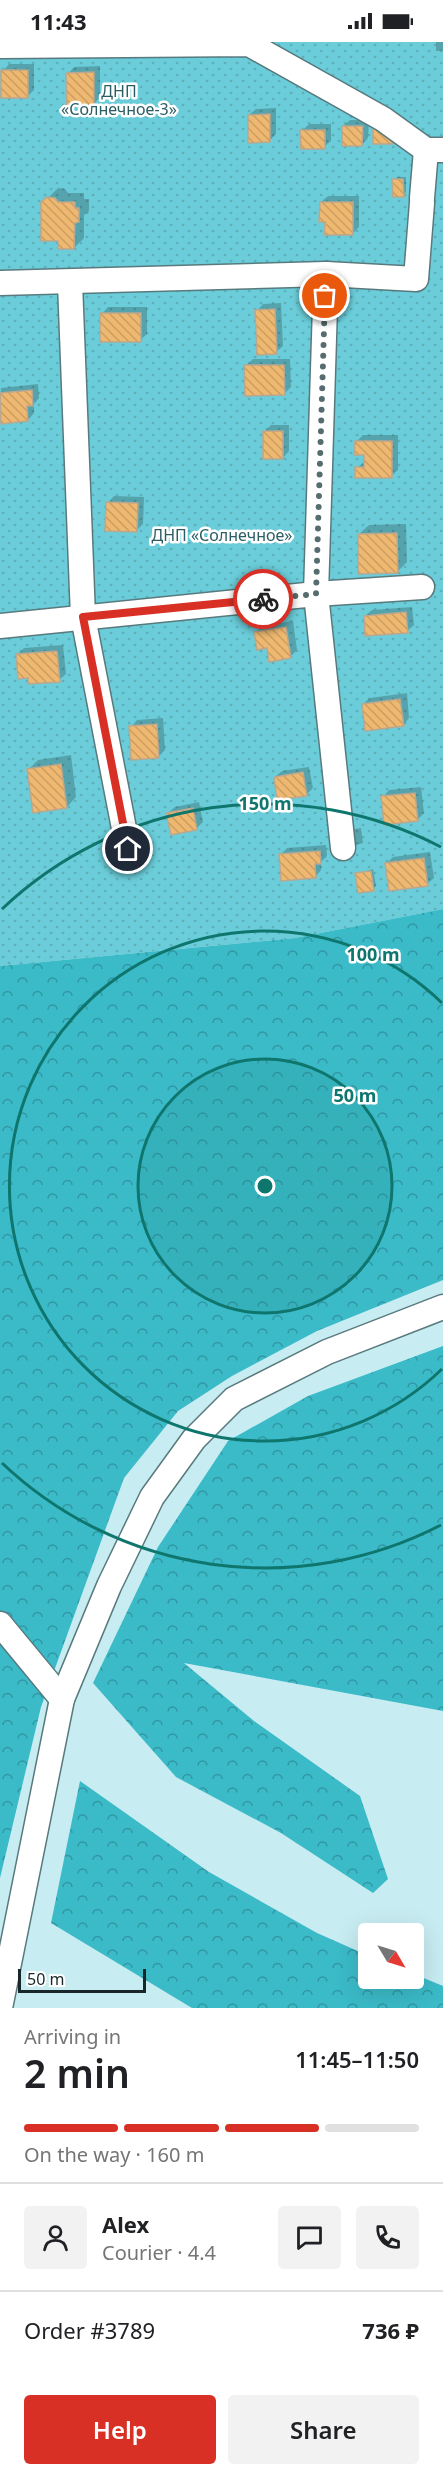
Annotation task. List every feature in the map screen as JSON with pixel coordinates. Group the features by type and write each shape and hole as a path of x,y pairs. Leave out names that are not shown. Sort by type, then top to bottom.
{"street":[{"path":"0,46 249,43 435,150 422,201 416,279 326,274 70,283 0,283"},
{"path":"326,274 316,594 344,848"},
{"path":"70,283 83,617 128,849"},
{"path":"0,626 316,594 422,587"},
{"path":"0,2008 62,1699 109,1586 152,1497 194,1439 234,1399 327,1352 443,1307"},
{"path":"0,1623 62,1699"}],"green space":[{"name":"ДНП «Солнечное»","path":"0,42 443,42 443,909 295,938 0,966"},
{"path":"443,909 443,1280 317,1331 232,1376 178,1411 124,1478 41,1707 0,1878 0,966 295,938"},
{"path":"443,1346 443,1711 184,1663 254,1721 360,1796 388,1879 373,1893 281,1833 176,1777 93,1683 158,1547 228,1441 308,1396"},
{"path":"80,1781 209,1872 317,1933 358,1951 358,1989 424,1989 424,1978 443,1986 443,2008 192,2008 51,1923"}],"building":[{"path":"1,70 28,70 28,98 1,98"},
{"path":"94,72 94,105 67,106 66,73"},
{"path":"270,114 270,142 248,143 248,115"},
{"path":"342,126 363,126 362,146 342,146"},
{"path":"373,129 393,129 392,144 373,144"},
{"path":"300,130 325,130 325,149 301,149"},
{"path":"392,179 403,179 404,197 393,197"},
{"path":"47,197 55,198 58,202 75,202 75,208 79,208 79,222 75,223 74,249 58,249 58,241 41,241 41,202"},
{"path":"320,202 353,202 353,235 324,235 325,222 319,222"},
{"path":"275,309 277,354 257,355 255,310"},
{"path":"100,313 141,313 141,342 100,342"},
{"path":"244,365 284,365 285,395 245,396"},
{"path":"32,390 33,406 27,406 28,421 1,424 0,393"},
{"path":"263,431 283,431 283,459 263,459"},
{"path":"355,441 392,441 392,478 355,478 355,467 364,467 364,455 354,455"},
{"path":"106,502 138,503 137,532 105,531"},
{"path":"397,533 398,573 358,574 358,534"},
{"path":"406,612 408,633 365,636 364,616"},
{"path":"286,627 291,658 269,662 267,648 257,650 254,632"},
{"path":"57,651 60,682 28,684 28,678 18,679 16,654"},
{"path":"400,699 404,726 365,731 362,704"},
{"path":"157,724 159,758 131,760 129,726"},
{"path":"61,764 67,808 33,813 27,769"},
{"path":"303,772 307,796 277,800 274,777"},
{"path":"415,793 418,821 384,825 381,796"},
{"path":"193,808 197,830 171,835 166,813"},
{"path":"320,851 321,864 315,864 316,878 281,881 279,854"},
{"path":"424,858 428,886 389,891 385,863"},
{"path":"371,871 374,891 358,893 355,873"}],"way so far":[{"path":"263,599 316,594 325,296"}],"route":[{"path":"128,849 83,617 263,599"}],"park label":[{"name":"ДНП «Солнечное-3»","path":"119,100"}]}
